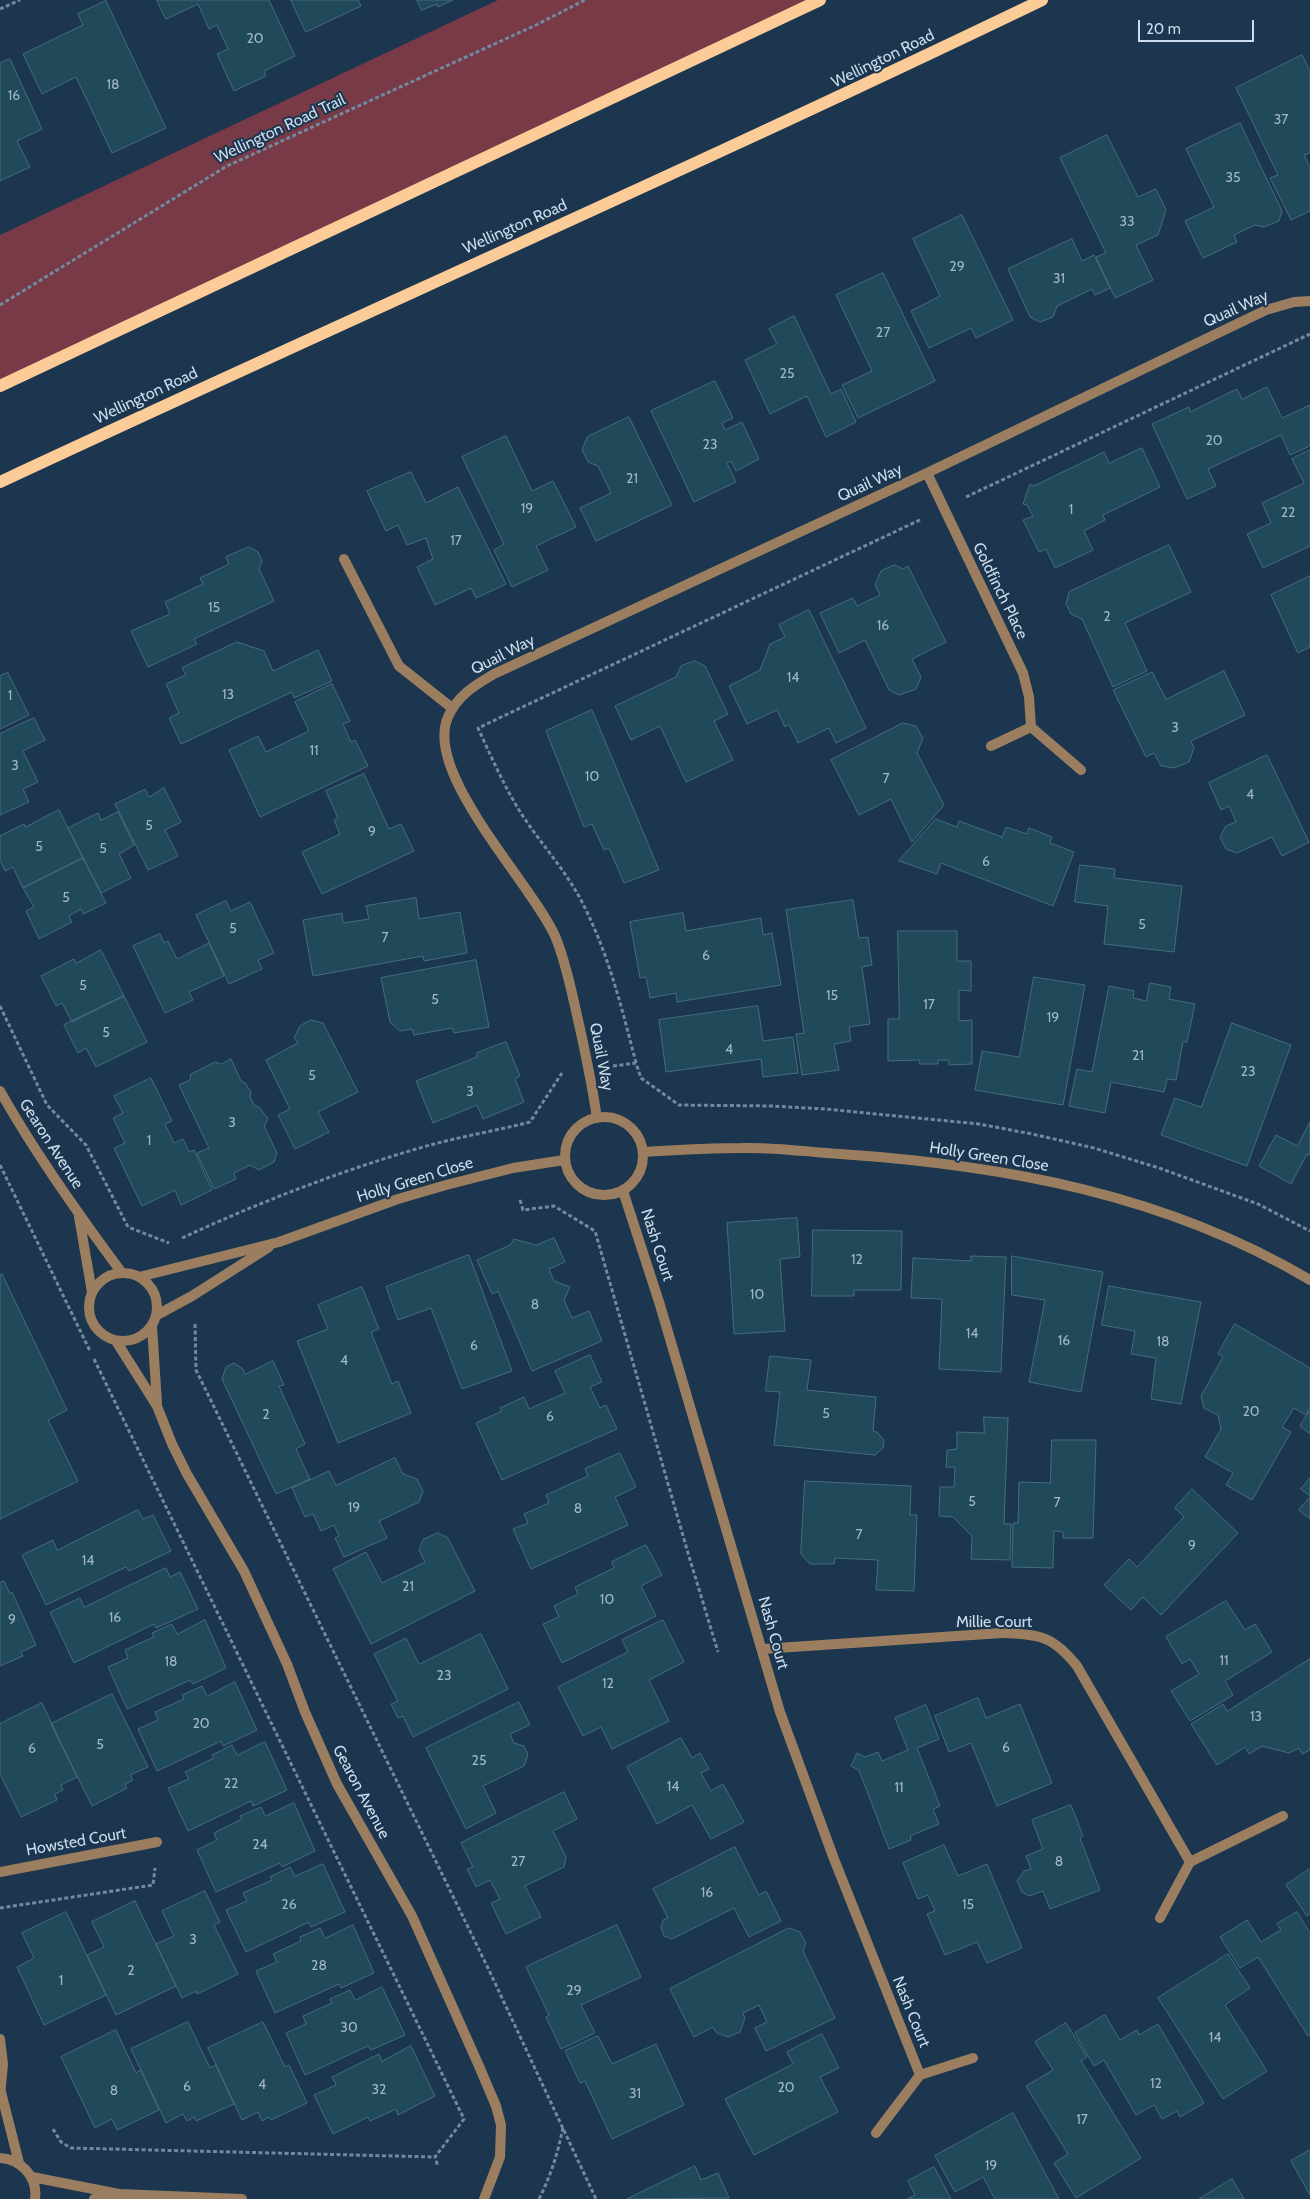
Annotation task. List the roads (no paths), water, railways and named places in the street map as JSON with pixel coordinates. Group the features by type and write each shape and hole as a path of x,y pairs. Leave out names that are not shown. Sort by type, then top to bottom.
{"main road":[{"path":"0,386 820,0"},
{"name":"Wellington Road","path":"0,482 290,347 821,106 1042,0"}],"street":[{"name":"Quail Way","path":"598,1118 590,1069 570,983 555,936 532,895 474,815 448,761 444,733 447,718 461,696 475,684 494,674 927,473 1266,310 1294,302 1310,302"},
{"name":"Goldfinch Place","path":"927,473 1023,673 1029,697 1031,727"},
{"path":"344,559 399,666 452,708"},
{"path":"991,746 1031,727 1081,770"},
{"name":"Gearon Avenue","path":"0,1091 37,1154 62,1187 78,1214 122,1273"},
{"path":"598,1118 616,1119 627,1124 636,1133 644,1152 642,1166 637,1176 623,1191 609,1196 596,1195 584,1191 574,1183 567,1172 564,1160 565,1146 571,1134 581,1124 598,1118"},
{"name":"Holly Green Close","path":"644,1152 744,1148 775,1149 899,1159 1006,1172 1120,1199 1220,1233 1271,1257 1310,1280"},
{"name":"Holly Green Close","path":"279,1242 398,1199 446,1185 513,1168 564,1160"},
{"name":"Nash Court","path":"623,1191 660,1305 780,1712 834,1859 920,2075"},
{"name":"Gearon Avenue","path":"78,1214 92,1292"},
{"path":"139,1277 279,1242"},
{"path":"157,1315 192,1296 279,1242"},
{"path":"122,1273 139,1277 148,1283 154,1292 157,1302 157,1315 152,1327 136,1339 126,1342 116,1341 98,1331 92,1322 89,1312 89,1302 97,1284 104,1279 122,1273"},
{"name":"Gearon Avenue","path":"152,1327 157,1406"},
{"name":"Gearon Avenue","path":"116,1341 157,1406 172,1444 187,1474 244,1571 287,1664 304,1712 337,1784 412,1916 496,2106 501,2125 502,2146 500,2157 484,2199"},
{"name":"Millie Court","path":"762,1649 1002,1633 1027,1634 1049,1639 1065,1651 1077,1666 1190,1862"},
{"path":"1160,1918 1190,1862 1282,1816"},
{"name":"Howsted Court","path":"0,1872 157,1842"},
{"path":"0,2038 3,2064 0,2094 19,2163"},
{"path":"876,2133 920,2075 973,2058"},
{"path":"0,2158 19,2163 32,2177 34,2199"},
{"path":"32,2177 119,2194 242,2199"},
{"path":"94,2199 119,2194"}]}
